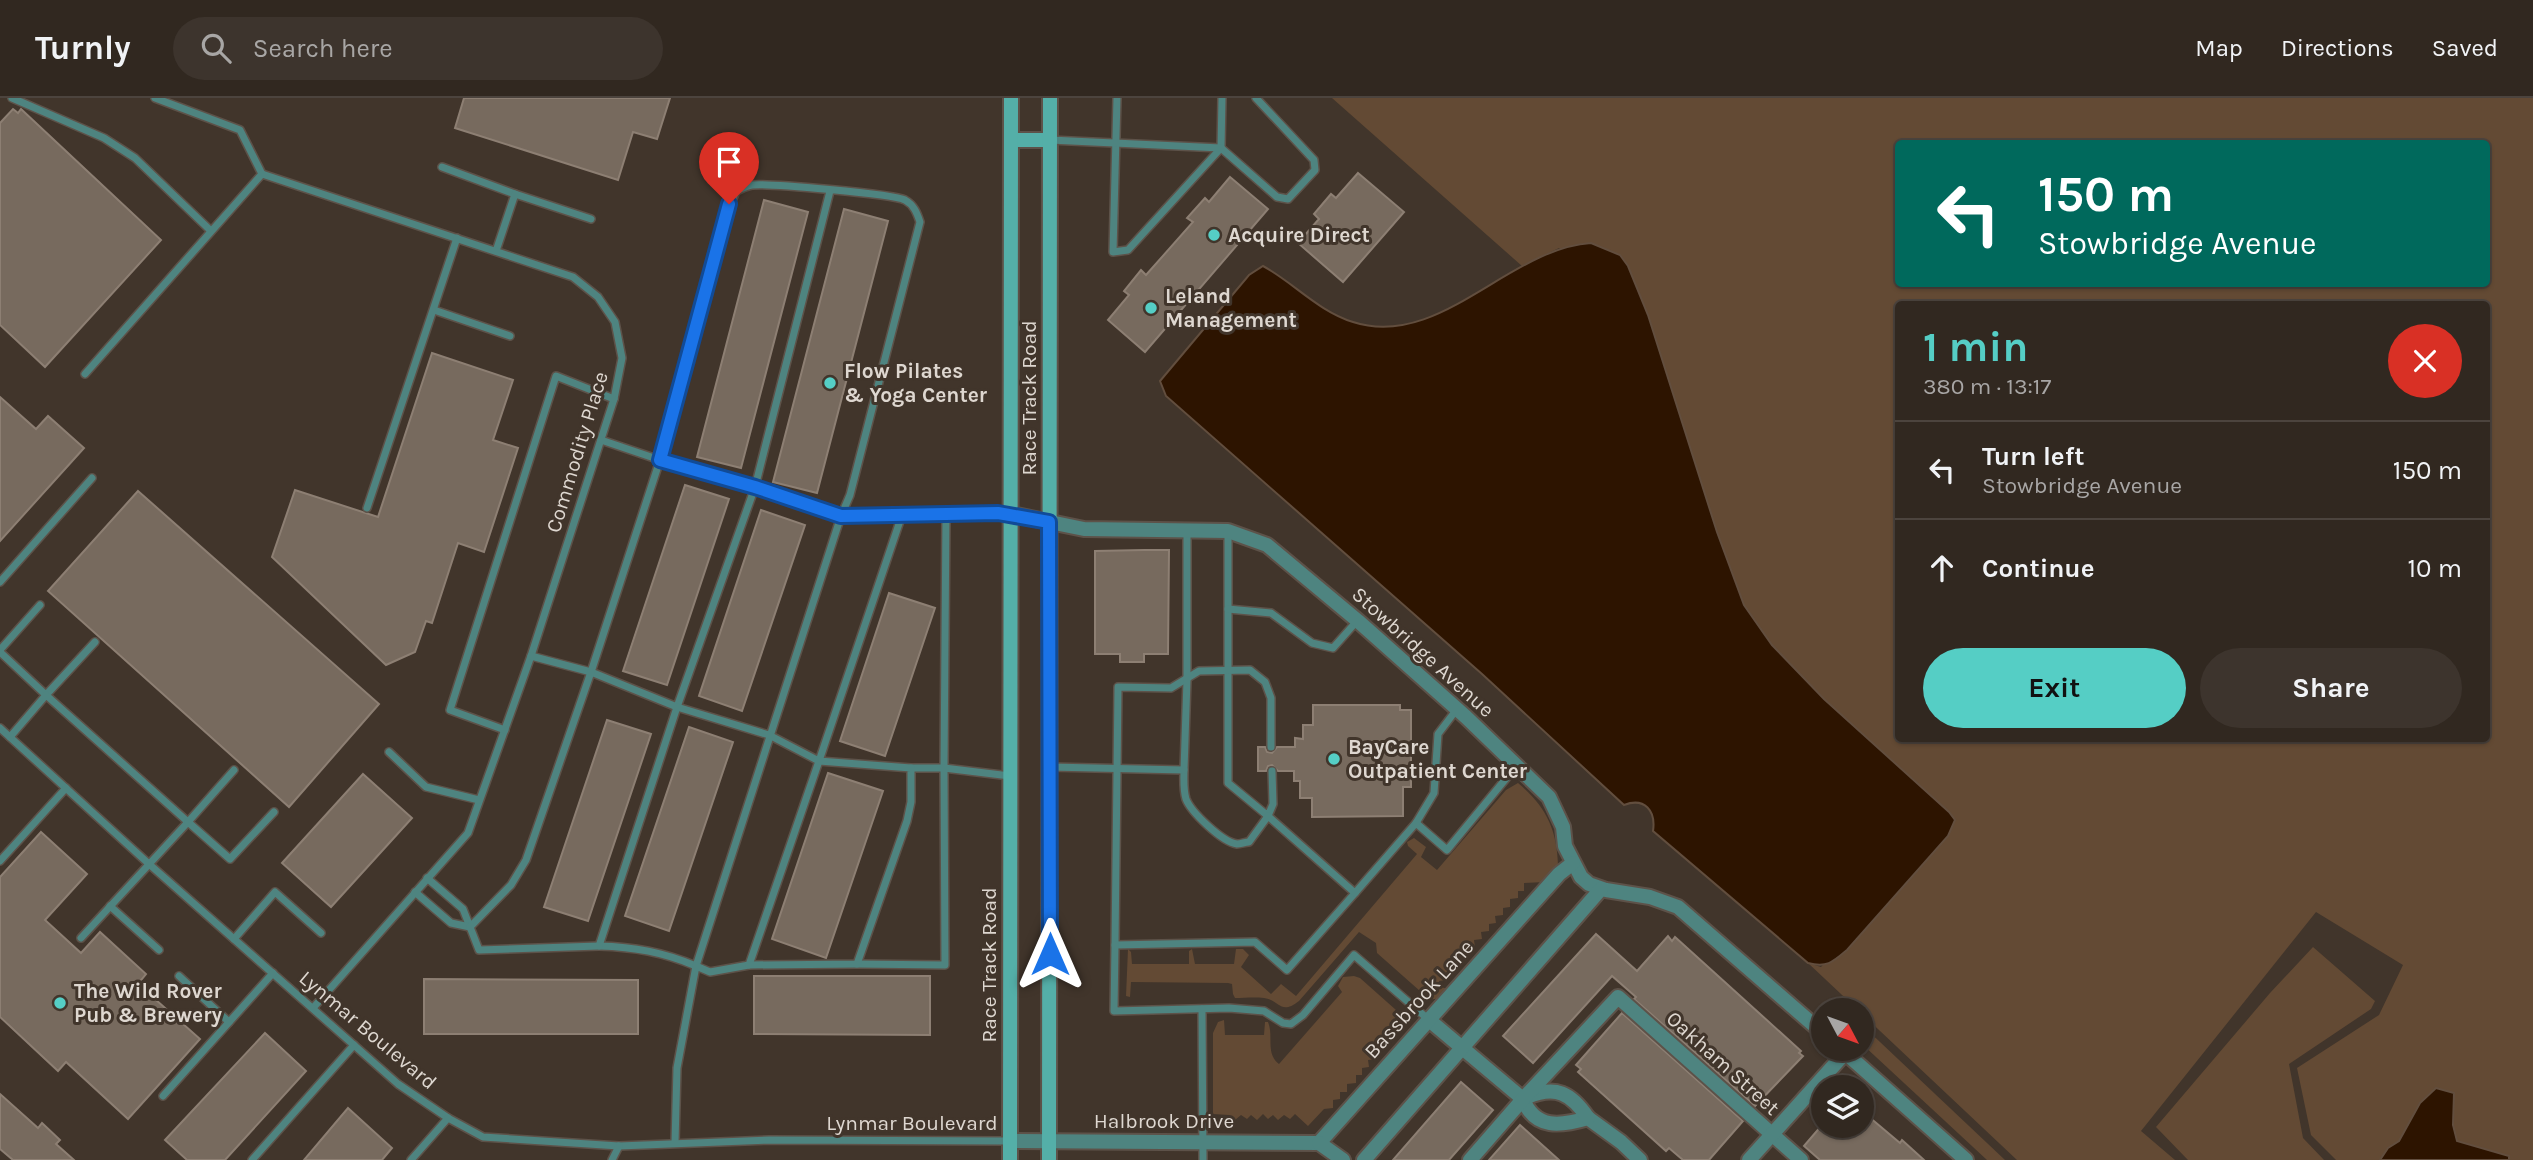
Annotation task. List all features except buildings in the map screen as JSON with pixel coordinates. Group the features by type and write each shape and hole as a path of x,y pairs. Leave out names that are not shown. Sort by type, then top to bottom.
{"main road":[{"name":"Race Track Road","path":"1010,1160 1011,98"},
{"name":"Race Track Road","path":"1049,1160 1050,98"},
{"path":"1011,140 1050,140"}],"street":[{"name":"Stowbridge Avenue","path":"1011,514 1084,530 1228,531 1267,545 1358,621 1518,764 1549,797 1563,827 1565,846 1581,877 1588,884 1601,889"},
{"name":"Bassbrook Lane","path":"1319,1143 1559,874 1573,863"},
{"path":"1364,1160 1601,889 1650,897 1678,907 1811,1023"},
{"name":"Oakham Street","path":"1523,1098 1618,997 1801,1160"},
{"path":"1429,1020 1523,1098 1532,1116 1559,1124 1588,1118"},
{"path":"1749,1160 1834,1061"},
{"path":"1854,1061 1966,1160"},
{"path":"1470,1160 1523,1098 1548,1089 1572,1100 1588,1118 1640,1160"},
{"name":"Halbrook Drive","path":"1010,1141 1319,1143"},
{"path":"1319,1143 1343,1160"}],"lane":[{"path":"12,98 104,138 135,158 210,230"},
{"path":"85,374 262,174 240,130 156,98"},
{"path":"1117,98 1112,252 1128,250 1221,148 1222,98"},
{"path":"1050,140 1221,148 1277,197 1288,199 1315,170 1314,160 1256,98"},
{"path":"442,167 591,219"},
{"name":"Commodity Place","path":"262,174 573,277 598,297 615,322 622,358 614,399 531,656 468,833 313,1008"},
{"path":"470,928 511,885 526,860 660,460 725,218 736,191 750,185 906,200 916,210 920,222 850,495 695,966 677,1068 675,1143"},
{"path":"599,946 677,707 755,487 830,191"},
{"path":"496,251 515,194"},
{"path":"368,508 457,238"},
{"path":"433,310 510,336"},
{"path":"505,730 450,710 556,376 614,399"},
{"path":"600,440 841,516 1011,514"},
{"path":"0,582 92,478"},
{"path":"427,878 463,909 478,950 637,947 672,956 710,972 749,965 944,965 946,513"},
{"path":"749,965 902,515"},
{"path":"1187,529 1184,789 1190,805 1207,825 1236,844 1249,842 1268,816 1273,804 1272,771"},
{"path":"1228,531 1228,783 1354,893"},
{"path":"40,606 0,651 230,859 274,811"},
{"path":"1228,609 1271,613 1312,643 1333,648 1358,621"},
{"path":"10,737 94,642"},
{"path":"531,656 591,672 677,707 769,735 819,761 944,768 1010,776"},
{"path":"1271,747 1271,698 1265,682 1250,670 1199,671 1171,688 1118,687 1114,1011 1264,1011 1283,1023 1291,1024 1303,1014 1354,955 1429,1020"},
{"path":"1115,944 1255,942 1287,970 1416,823 1434,793 1438,734 1457,709"},
{"name":"Lynmar Boulevard","path":"0,728 398,1084 448,1118 483,1137 618,1146 769,1140 1010,1141"},
{"path":"389,752 426,786 479,800"},
{"path":"1416,823 1447,850 1518,764"},
{"path":"1050,767 1184,770"},
{"path":"857,964 907,821 911,802 911,768"},
{"path":"81,938 234,770"},
{"path":"0,861 66,788"},
{"path":"234,939 275,892 321,933"},
{"path":"415,892 451,923 470,928"},
{"path":"110,906 159,950"},
{"path":"163,1096 273,972"},
{"path":"179,976 229,1022"},
{"path":"1202,1009 1203,1160"},
{"path":"252,1160 354,1045"},
{"path":"411,1160 448,1118"},
{"path":"612,1160 618,1146"}],"shaded area":[{"path":"1332,98 2533,98 2533,1160 2509,1160 2508,1156 2457,1141 2453,1125 2454,1094 2420,1103 2399,1141 2388,1148 2380,1160 2336,1160 2311,1135 2297,1068 2379,1015 2403,965 2316,912 2141,1131 2175,1160 2017,1160 1874,1025 1874,998 1845,998 1808,963 1821,967 1955,820 1824,699 1772,645 1744,605 1717,532 1648,315 1559,248 1522,266"},
{"path":"1591,243 1620,255 1628,266 1648,315 1717,532 1744,605 1772,645 1824,699 1955,820 1948,836 1847,950 1829,963 1808,963 1653,831 1653,817 1648,808 1638,803 1624,805 1482,674 1166,396 1160,381 1249,275 1263,266 1340,317 1385,327 1415,322 1444,311 1531,261 1561,249"},
{"path":"1518,783 1536,800 1548,819 1555,840 1558,865 1545,882 1524,883 1524,891 1518,891 1518,898 1510,899 1510,907 1503,908 1503,915 1495,916 1496,923 1489,924 1489,931 1481,932 1482,939 1474,940 1475,947 1468,948 1468,955 1460,956 1460,963 1453,964 1453,972 1445,973 1446,980 1439,981 1440,987 1449,989 1441,997 1429,999 1377,953 1376,943 1359,932 1299,1001 1288,1007 1264,998 1235,998 1232,984 1228,983 1131,982 1130,997 1126,996 1128,949 1131,952 1132,964 1189,964 1189,951 1192,949 1195,964 1234,964 1236,949 1243,949 1249,955 1241,967 1271,994 1281,984 1296,996 1417,854 1407,842 1414,838 1426,847 1421,857 1437,870 1506,790"},
{"path":"2313,947 2375,1001 2371,1009 2289,1064 2303,1138 2324,1160 2188,1160 2156,1127 2270,993"},
{"path":"1343,977 1360,978 1405,1018 1390,1036 1391,1043 1384,1043 1384,1050 1376,1051 1377,1059 1368,1060 1369,1067 1362,1068 1362,1075 1356,1075 1356,1083 1347,1084 1347,1092 1340,1092 1340,1099 1333,1100 1333,1108 1324,1109 1308,1126 1295,1114 1290,1119 1284,1115 1278,1120 1273,1115 1268,1119 1263,1114 1257,1120 1251,1115 1247,1119 1241,1115 1235,1120 1229,1115 1213,1114 1213,1033 1218,1022 1224,1020 1225,1035 1264,1035 1265,1022 1268,1022 1272,1055 1279,1064 1342,992 1338,986"},
{"path":"1874,1036 2005,1160 1987,1160 1874,1055"},
{"path":"2436,1088 2454,1093 2453,1125 2457,1141 2509,1156 2509,1160 2380,1160 2388,1148 2399,1141 2420,1103"}],"place":[{"name":"Acquire Direct","path":"1214,235"},
{"name":"Leland Management","path":"1151,308"},
{"name":"Flow Pilates & Yoga Center","path":"830,383"},
{"name":"BayCare Outpatient Center","path":"1334,759"},
{"name":"The Wild Rover Pub & Brewery","path":"60,1003"}],"route":[{"path":"729,204 660,460 755,487 841,516 998,513 1049,522 1050,954"}]}
